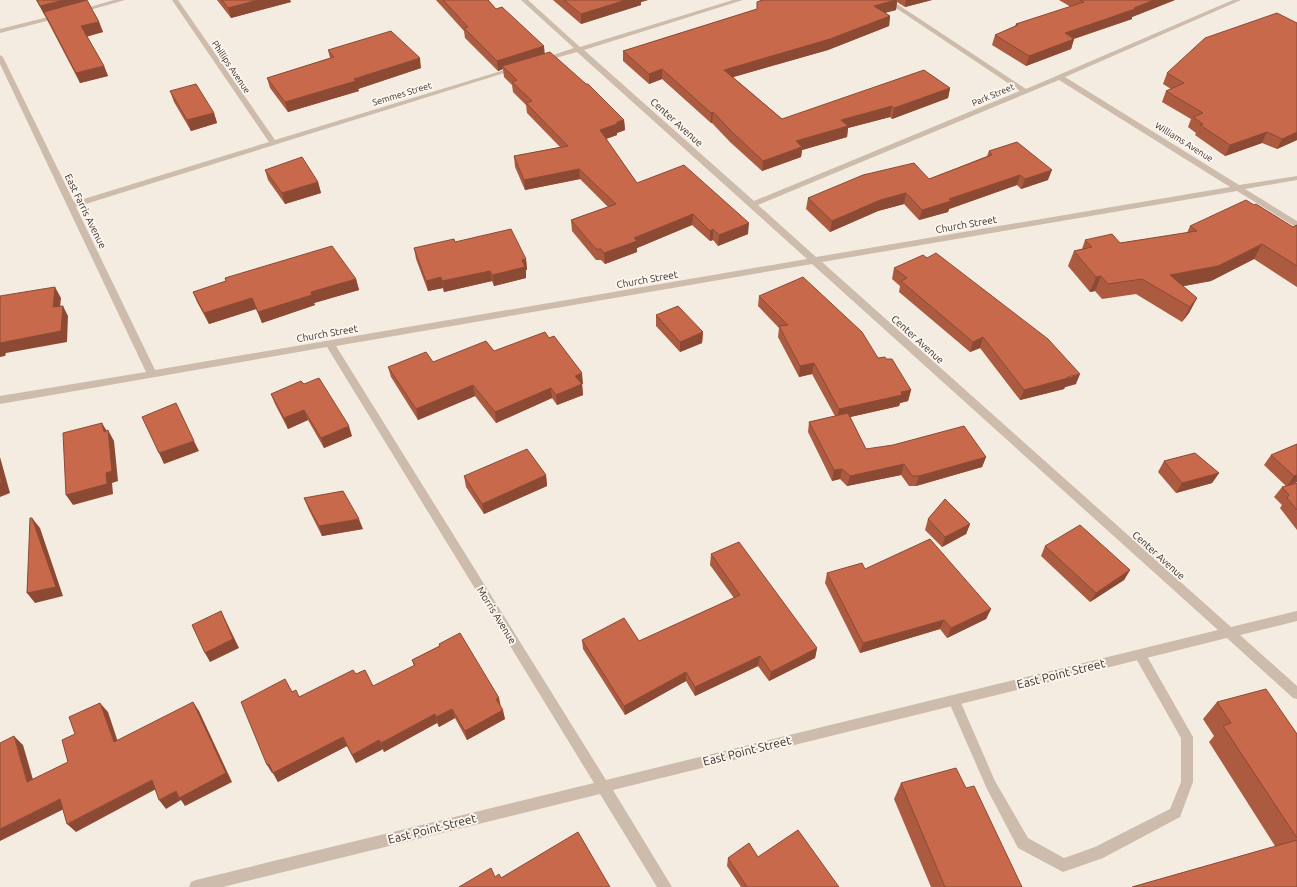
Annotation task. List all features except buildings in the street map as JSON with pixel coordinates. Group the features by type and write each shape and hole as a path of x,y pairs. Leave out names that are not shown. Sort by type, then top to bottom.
{"street":[{"path":"0,30 122,0"},
{"name":"Phillips Avenue","path":"175,0 272,143"},
{"name":"Center Avenue","path":"524,0 1297,694"},
{"name":"Semmes Street","path":"71,206 740,0"},
{"path":"887,0 1025,91"},
{"name":"Park Street","path":"752,205 1060,77 1238,0"},
{"name":"East Farris Avenue","path":"0,57 152,374"},
{"name":"Williams Avenue","path":"1060,77 1297,225"},
{"name":"Church Street","path":"0,400 1297,178"},
{"name":"Morris Avenue","path":"330,344 665,887"},
{"name":"East Point Street","path":"196,887 1297,616"},
{"path":"954,700 991,785 1023,843 1062,865 1098,853 1175,813 1187,782 1187,737 1140,655"}]}
